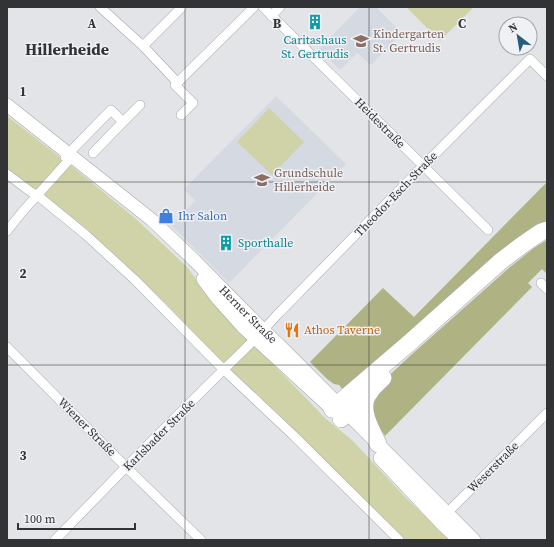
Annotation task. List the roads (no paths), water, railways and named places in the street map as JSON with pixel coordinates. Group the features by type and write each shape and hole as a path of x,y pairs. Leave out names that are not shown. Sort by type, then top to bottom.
{"highway":[{"path":"339,411 408,344 501,261 541,232 547,230"},
{"path":"339,411 376,384 517,256 547,238"},
{"path":"376,384 366,398 365,404 367,421 378,444"}],"main road":[{"name":"Herner Straße","path":"7,105 68,157"},
{"name":"Herner Straße","path":"7,113 152,220 194,260 260,334 279,345 378,455 444,517 474,540"},
{"name":"Herner Straße","path":"339,411 378,444 444,517 459,540"}],"street":[{"path":"100,7 142,46 178,83"},
{"path":"142,46 182,7"},
{"path":"181,115 193,103 175,86 254,7"},
{"name":"Heidestraße","path":"263,7 488,230"},
{"path":"271,16 280,7"},
{"name":"Theodor-Esch-Straße","path":"260,334 423,166 530,59 547,76"},
{"path":"93,153 140,105"},
{"path":"7,231 68,157 111,110 123,122"},
{"path":"7,174 37,195 86,235 135,280 224,370 293,435 399,540"},
{"name":"Karlsbader Straße","path":"55,540 260,334"},
{"name":"Wiener Straße","path":"7,347 201,540"},
{"name":"Weserstraße","path":"444,517 547,413"}],"place":[{"name":"Caritashaus St. Gertrudis","path":"315,22"},
{"name":"Kindergarten St. Gertrudis","path":"361,41"},
{"name":"Grundschule Hillerheide","path":"262,180"},
{"name":"Ihr Salon","path":"166,216"},
{"name":"Sporthalle","path":"226,243"},
{"name":"Athos Taverne","path":"292,330"}],"district":[{"name":"Hillerheide","path":"67,49"}]}
